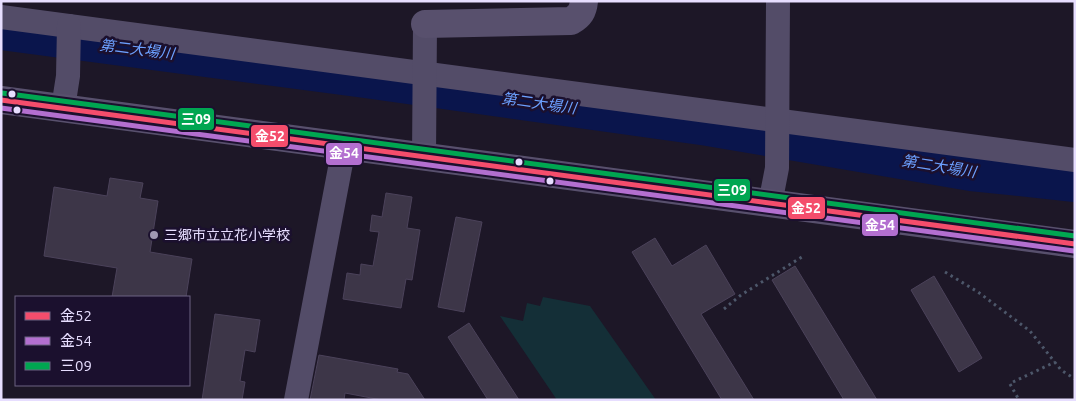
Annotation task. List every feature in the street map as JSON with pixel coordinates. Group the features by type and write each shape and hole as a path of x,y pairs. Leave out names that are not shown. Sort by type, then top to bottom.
{"street":[{"path":"424,157 425,24 571,21 579,16 583,10 584,1"},
{"path":"770,204 777,168 778,1"},
{"path":"1,17 425,76 1075,160"},
{"path":"63,108 68,76 69,26"},
{"path":"1,100 1075,244"},
{"path":"296,400 344,147"}],"path":[{"path":"724,309 741,295 806,256"},
{"path":"945,272 978,292 1030,332 1062,370 1075,379"},
{"path":"1019,400 1012,383 1055,362"}],"shaded area":[{"path":"543,297 590,306 656,400 557,400 500,316 523,321 527,303 540,306"}],"building":[{"path":"110,178 143,183 140,198 158,201 150,252 192,259 186,296 112,296 117,268 44,256 54,187 107,196"},
{"path":"386,193 412,197 407,228 420,230 412,280 406,279 401,308 343,299 347,273 360,275 361,264 373,266 379,232 370,231 372,215 382,217"},
{"path":"456,217 482,222 464,312 438,307"},
{"path":"655,238 672,266 706,245 735,294 701,314 754,400 722,400 632,252"},
{"path":"795,266 877,400 844,400 772,280"},
{"path":"934,276 982,358 959,372 911,290"},
{"path":"215,314 260,320 255,352 245,350 240,381 245,382 242,400 202,400"},
{"path":"469,323 519,400 488,400 448,337"},
{"path":"319,355 398,369 397,372 408,374 425,400 382,400 345,393 344,400 310,400"}],"waterway":[{"name":"第二大場川","path":"1,31 708,127 971,172 1075,183"}],"transit line":[{"name":"三09","path":"2,93 1075,236"},
{"name":"金52","path":"1,100 1075,244"},
{"name":"金54","path":"1,108 1074,251"}],"place":[{"name":"三郷市立立花小学校","path":"154,235"}]}
